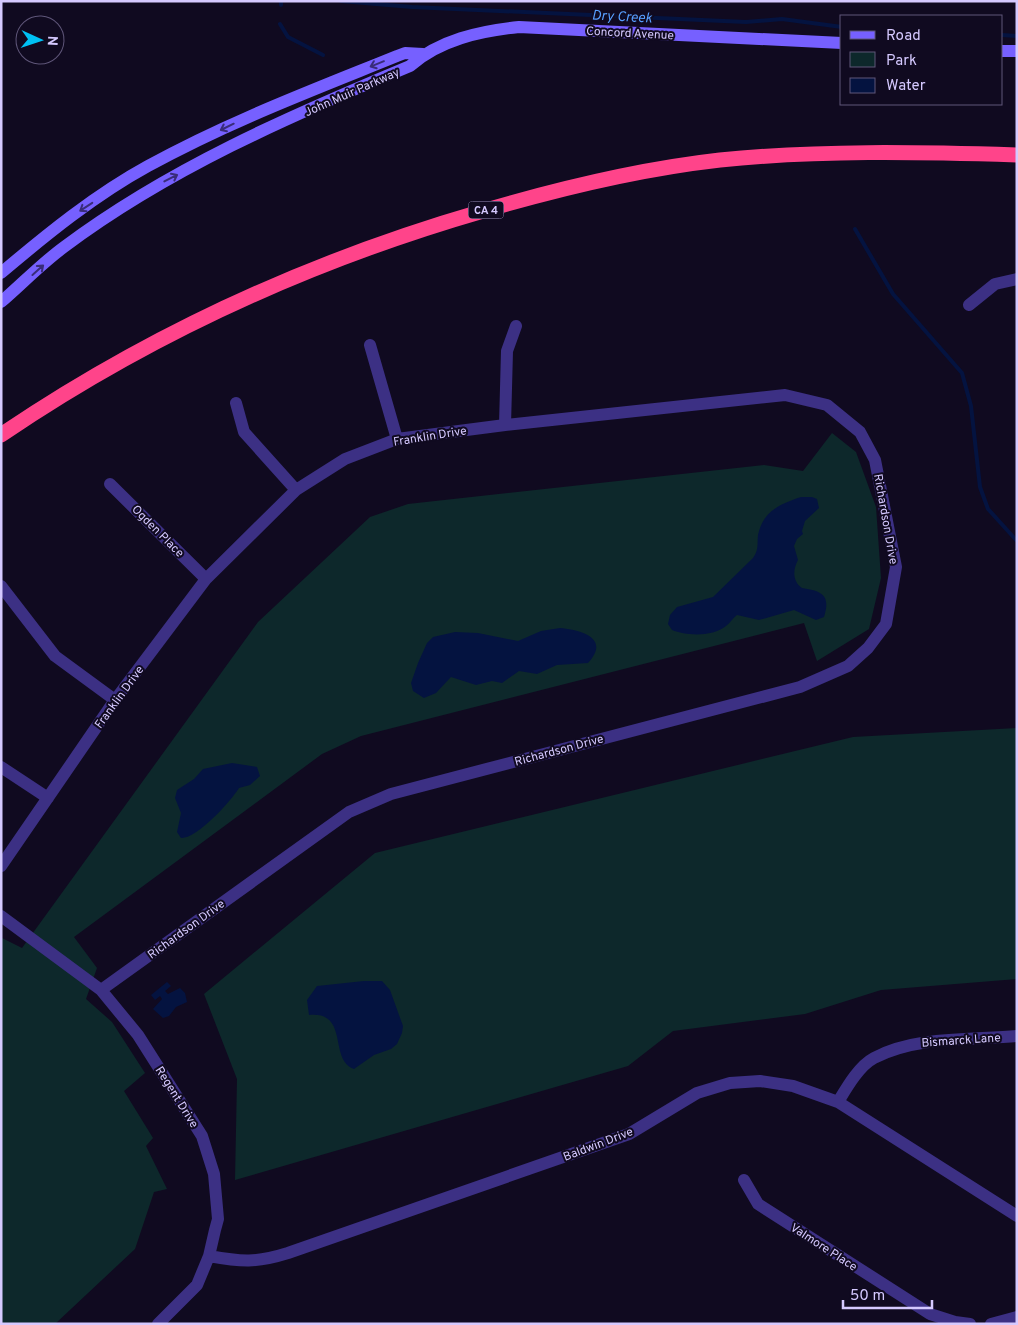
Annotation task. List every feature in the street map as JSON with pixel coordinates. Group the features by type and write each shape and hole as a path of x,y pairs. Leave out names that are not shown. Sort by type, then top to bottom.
{"highway":[{"name":"CA 4","path":"1,435 95,374 223,308 318,266 383,242 512,202 566,188 651,170 720,160 795,155 902,152 1017,155"}],"street":[{"name":"Concord Avenue","path":"423,54 465,37 498,29 519,28 840,43"},
{"path":"1003,51 1017,52"},
{"name":"John Muir Parkway","path":"1,273 55,228 147,167 248,117 405,53 423,54"},
{"name":"John Muir Parkway","path":"1,302 63,247 152,188 262,132 410,66 423,54"},
{"path":"969,305 995,284 1017,279"},
{"path":"505,425 507,351 516,326"},
{"path":"370,345 397,439"},
{"name":"Franklin Drive","path":"1,866 115,700 206,579 296,490 345,459 397,439 785,394 827,405 860,432 875,460"},
{"path":"236,403 244,432 296,490"},
{"name":"Richardson Drive","path":"101,990 349,812 391,794 800,687 848,666 868,648 886,624 896,568 875,460"},
{"name":"Ogden Place","path":"110,484 206,579"},
{"path":"1,586 54,656 115,700"},
{"path":"1,767 48,798"},
{"name":"Regent Drive","path":"1,916 101,990 138,1035 202,1136 214,1174 218,1219 209,1256 197,1285 158,1324"},
{"name":"Bismarck Lane","path":"838,1102 849,1083 873,1059 910,1044 1017,1036"},
{"name":"Baldwin Drive","path":"209,1256 239,1262 262,1261 288,1253 629,1134 697,1093 730,1083 760,1081 793,1086 838,1102 1017,1216"},
{"name":"Valmore Place","path":"744,1180 758,1204 930,1314 955,1322 970,1324"},
{"path":"992,1324 1017,1317"}],"green space":[{"path":"832,433 856,452 876,507 881,578 869,629 817,661 804,623 361,736 322,754 74,937 97,968 86,999 112,1022 145,1073 124,1091 153,1138 146,1146 167,1189 154,1192 135,1249 55,1324 1,1324 1,940 2,938 22,948 258,622 370,517 408,504 764,465 803,471"},
{"path":"1017,728 1017,979 881,990 805,1014 673,1031 628,1066 235,1180 237,1079 204,994 375,853 853,737"}],"water":[{"path":"801,497 817,499 819,508 805,521 803,534 797,539 794,546 798,560 794,571 795,578 802,588 823,595 826,604 824,617 816,620 794,610 759,620 737,615 721,630 707,634 692,634 672,630 668,624 670,615 677,607 713,597 755,555 760,527 768,514 779,506"},
{"path":"560,628 584,633 595,641 594,654 588,663 557,665 537,674 519,671 502,683 492,681 476,685 451,677 436,693 424,698 413,691 411,683 418,663 427,643 433,637 455,632 478,633 518,641 541,631"},
{"path":"232,763 257,767 260,776 250,785 239,788 221,810 204,826 188,837 181,838 177,832 181,813 175,798 177,790 194,779 203,769"},
{"path":"382,981 390,990 403,1026 397,1044 391,1049 374,1055 354,1069 346,1064 342,1056 330,1020 322,1016 309,1015 307,1000 317,986"},
{"path":"167,982 171,986 165,991 168,994 180,988 185,993 187,1002 176,1007 169,1016 163,1018 153,1009 162,999 160,996 155,1000 151,995"}],"waterway":[{"name":"Dry Creek","path":"341,1 412,7 746,22 782,19 840,27"},
{"path":"280,24 288,37 323,55"},
{"name":"Dry Creek","path":"1003,35 1017,36"},
{"path":"855,229 893,294 962,373 971,406 980,487 988,509 1017,541"}]}
